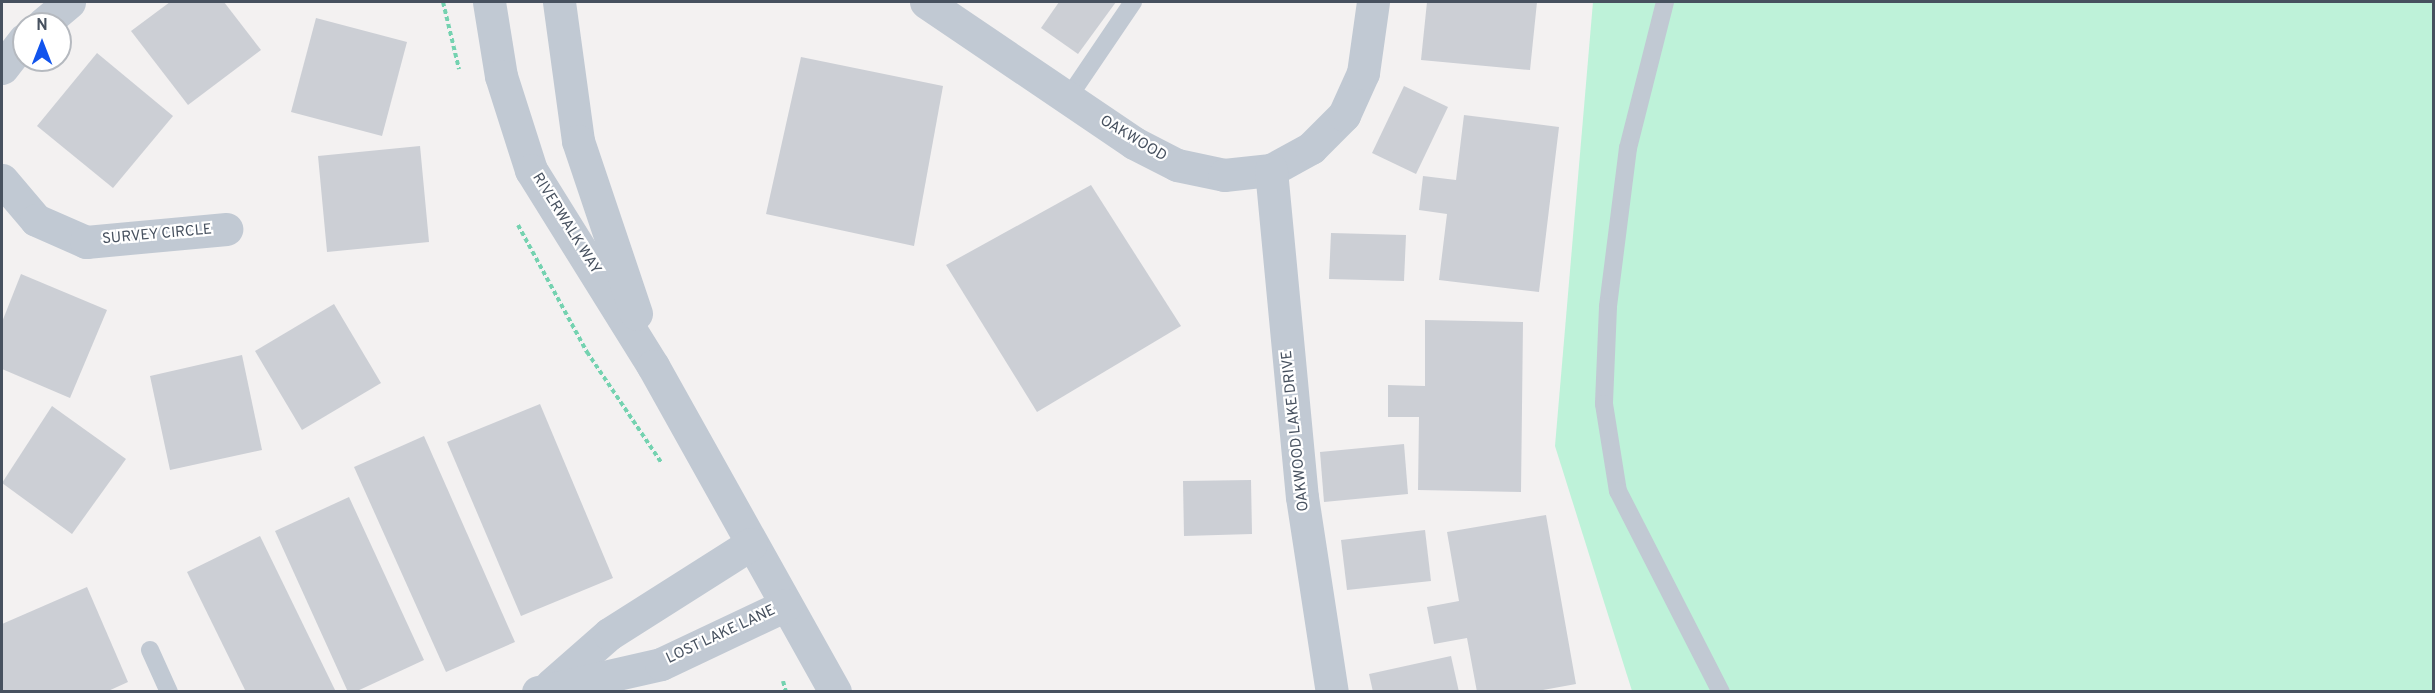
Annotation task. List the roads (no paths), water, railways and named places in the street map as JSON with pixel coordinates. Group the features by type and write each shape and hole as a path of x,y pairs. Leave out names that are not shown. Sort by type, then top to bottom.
{"street":[{"path":"57,12 69,2"},
{"name":"RIVERWALK WAY","path":"489,2 501,76 531,170 653,366 835,692"},
{"name":"RIVERWALK WAY","path":"559,2 578,141 653,366"},
{"name":"OAKWOOD","path":"926,2 1068,98 1177,165 1224,175 1271,170 1311,148 1344,115 1363,73 1373,2"},
{"path":"2,68 12,55"},
{"name":"OAKWOOD LAKE DRIVE","path":"1271,170 1302,497 1332,692"},
{"name":"SURVEY CIRCLE","path":"2,180 36,220 86,242 226,229"},
{"name":"LOST LAKE LANE","path":"544,689 609,634 751,544"},
{"name":"LOST LAKE LANE","path":"544,689 661,664 786,605"}],"lane":[{"path":"1068,98 1133,2"},
{"path":"1665,2 1628,147 1608,307 1604,404 1618,491 1720,692"},
{"path":"150,650 169,692"}]}
